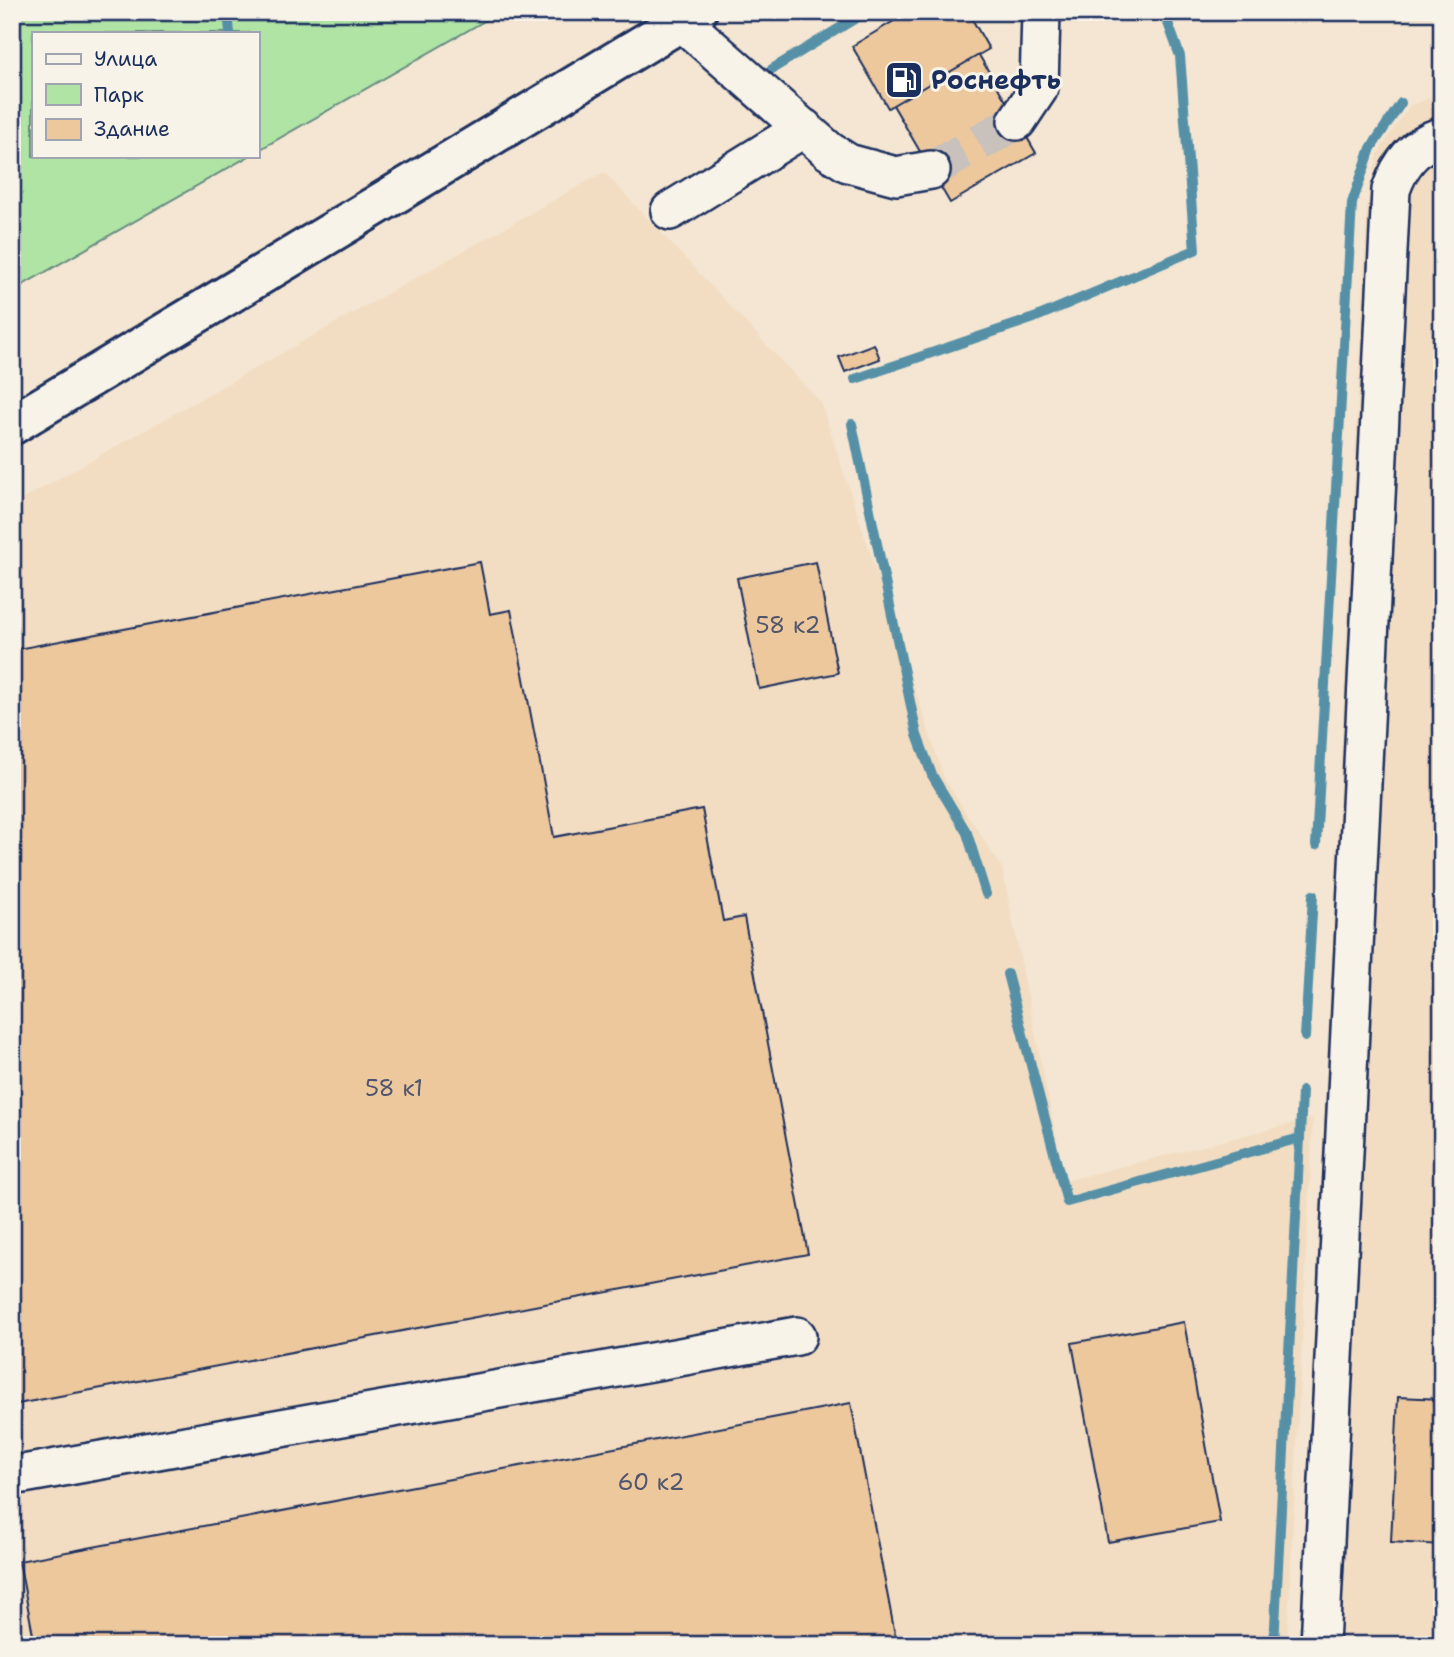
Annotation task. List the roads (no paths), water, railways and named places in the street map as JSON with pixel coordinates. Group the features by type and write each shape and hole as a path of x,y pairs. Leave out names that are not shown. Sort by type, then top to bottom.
{"main road":[{"path":"12,425 689,17"}],"lane":[{"path":"1017,121 1040,88 1041,12"},
{"path":"689,17 804,128 848,163 896,176 931,170"},
{"path":"670,211 804,128"},
{"path":"1320,1645 1391,190 1397,172 1408,157 1419,146 1442,136"},
{"path":"12,1476 797,1336"}],"waterway":[{"path":"228,12 230,32"},
{"path":"772,69 866,12"},
{"path":"855,379 1034,318 1195,250 1180,56 1164,12"},
{"path":"1316,845 1352,203 1371,148 1401,103"},
{"path":"852,424 917,735 932,775 967,833 986,894"},
{"path":"1305,1037 1313,895"},
{"path":"1007,974 1067,1202 1300,1138 1274,1645"},
{"path":"1300,1138 1302,1091"}],"tunnel":[{"path":"931,170 1017,121"}],"place":[{"name":"Роснефть","path":"904,80"}]}
